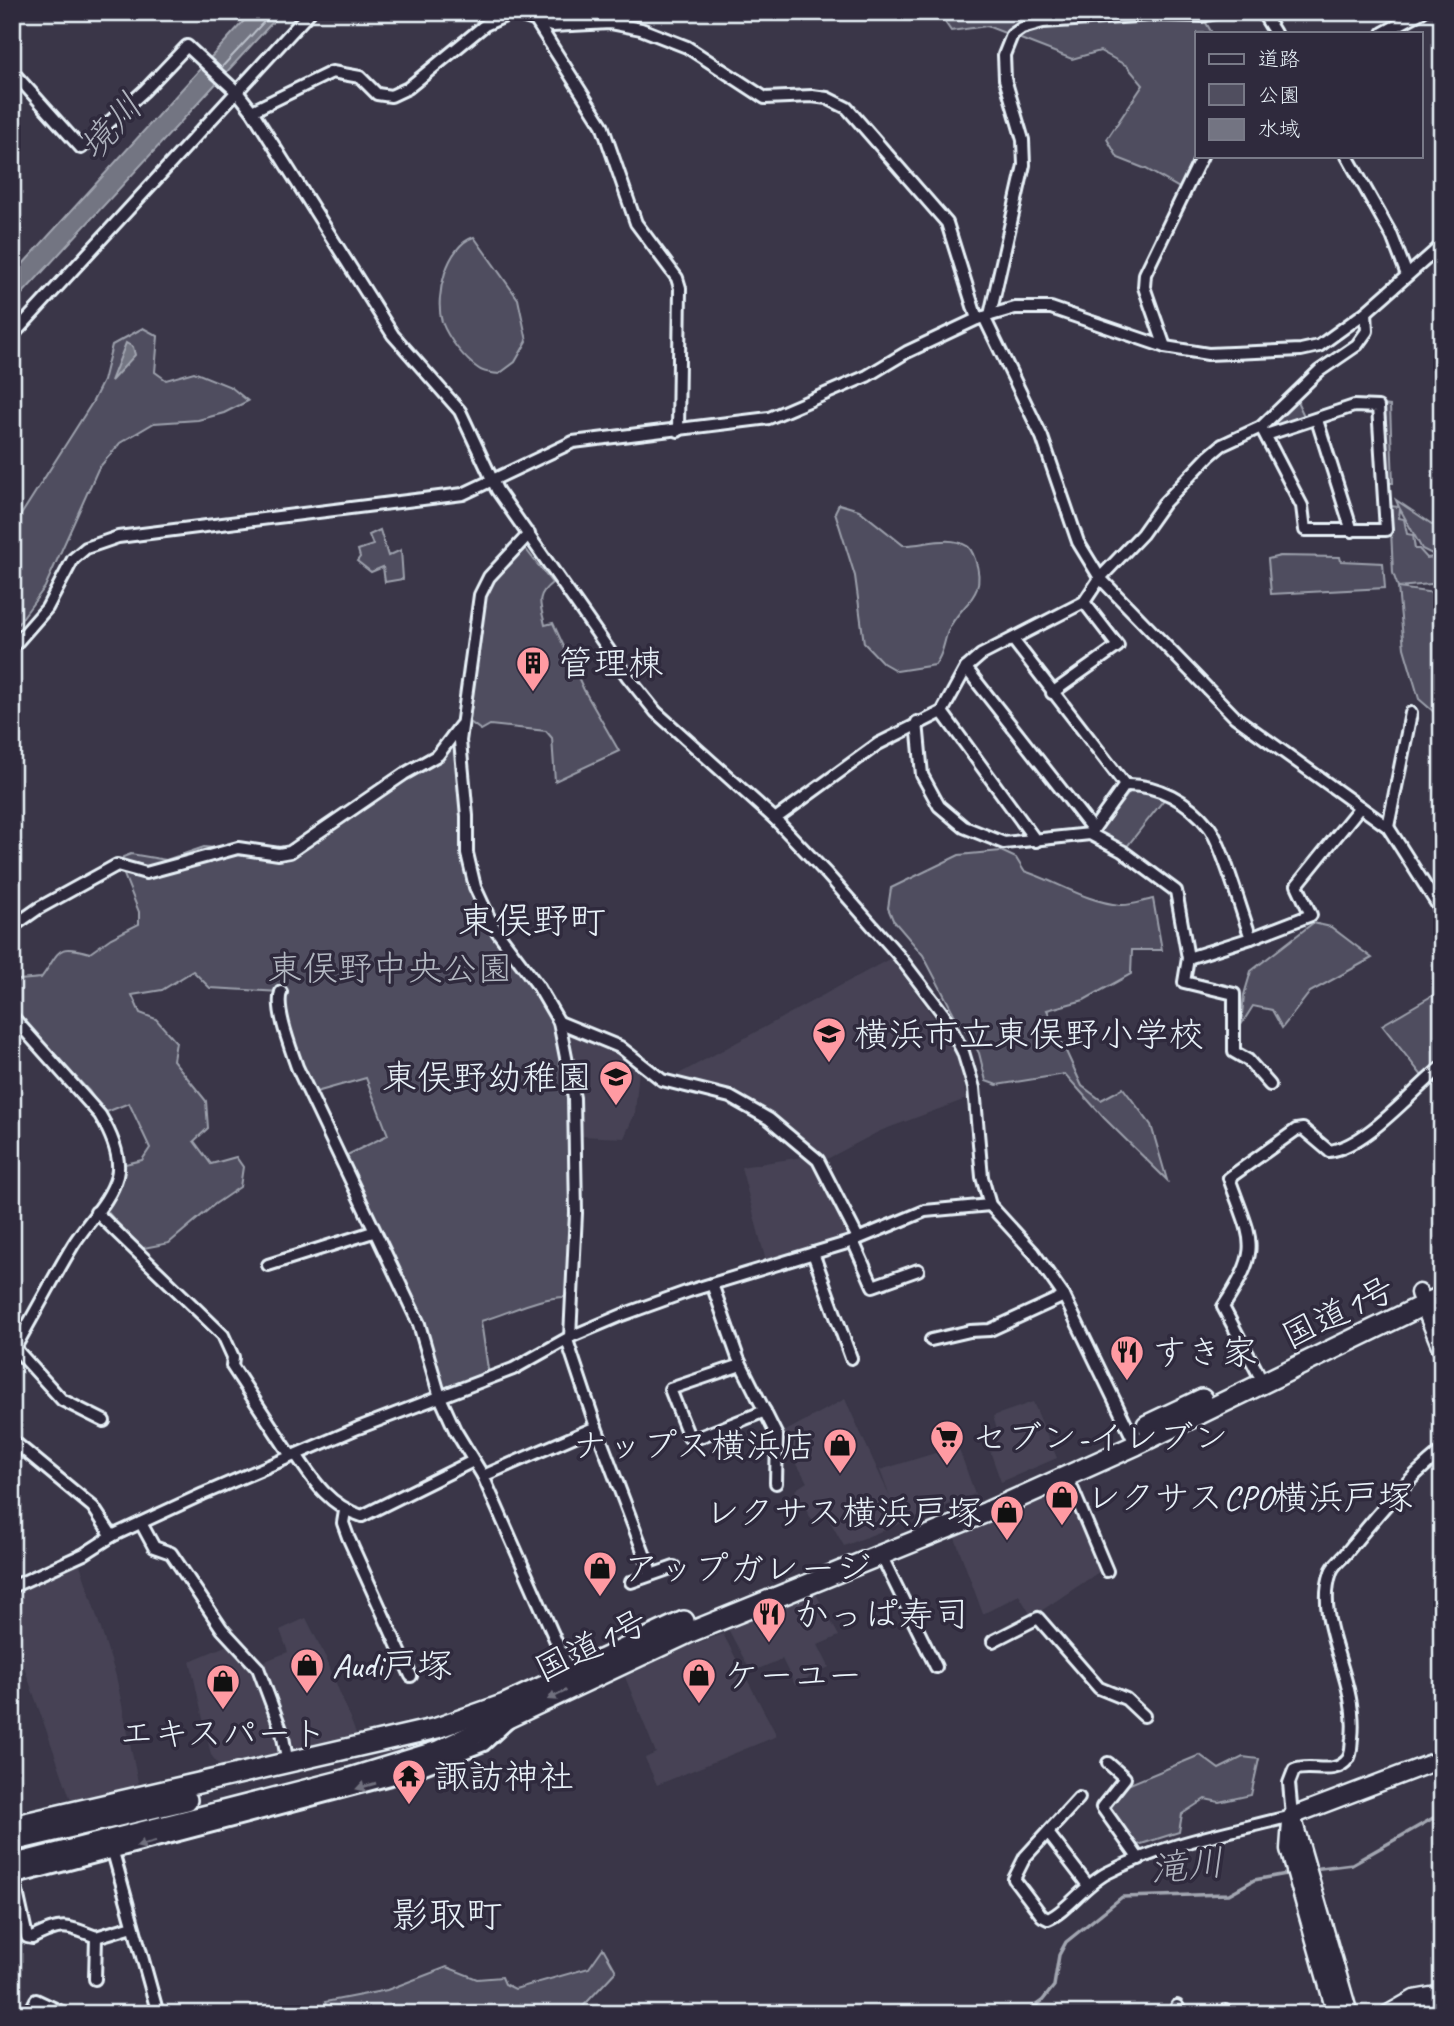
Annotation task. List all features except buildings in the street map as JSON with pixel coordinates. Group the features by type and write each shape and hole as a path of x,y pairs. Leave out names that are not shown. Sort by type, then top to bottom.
{"highway":[{"name":"国道1号","path":"12,1826 437,1728 505,1704 712,1609 1133,1439 1421,1299 1442,1281"},
{"name":"国道1号","path":"13,1874 377,1771 438,1751 693,1631 1068,1476 1258,1373 1421,1299 1442,1296"},
{"path":"12,1841 435,1741 514,1716"}],"main road":[{"path":"1421,1299 1442,1350"},
{"path":"1292,1816 1442,1759"},
{"path":"1292,1816 1289,1849 1336,2014"},
{"path":"1292,1816 1349,2014"},
{"path":"1388,2014 1414,1999 1442,1994"}],"street":[{"path":"12,336 310,12"},
{"path":"984,317 1024,164 1023,140 1005,79 1004,55 1009,40 1022,28 1043,22 1165,13 1202,16 1222,12"},
{"path":"1262,12 1274,32"},
{"path":"1385,32 1422,12"},
{"path":"251,111 332,72 360,77 377,94 391,96 408,88 485,24 502,15 520,14 552,26 610,23 641,29 687,47 765,98 812,96 841,103 868,129 947,223 984,317 1042,437 1078,541 1100,578 1235,717 1388,827 1442,912"},
{"path":"537,21 555,55 602,125 636,223 677,278 680,288 678,431"},
{"path":"12,71 81,148 145,90 187,46 235,91 251,111 393,335 460,411 493,482 600,640 656,712 775,819 891,947 944,1015 964,1052 974,1088 982,1177 990,1205 1034,1253 1064,1296 1133,1439"},
{"path":"1165,347 1144,287 1145,274 1201,158"},
{"path":"1348,158 1392,236 1406,275"},
{"path":"12,648 47,608 73,559 86,548 118,537 463,494 573,442 769,418 867,376 906,352 984,317 1015,308 1051,308 1165,347 1208,354 1301,350 1319,346 1366,312 1442,245"},
{"path":"1264,431 1319,372 1357,345 1367,331 1366,312"},
{"path":"775,819 878,744 917,722 942,712 966,668 981,655 1084,602 1100,578 1131,548 1164,503 1222,445 1264,431 1317,420 1354,406 1378,407 1386,530 1305,530 1302,506 1264,431"},
{"path":"1317,420 1352,531"},
{"path":"529,534 482,587 461,724 467,853 472,878 493,926 538,986 559,1022 574,1098 576,1213 569,1338 596,1427 651,1572"},
{"path":"1052,693 1118,646 1084,602"},
{"path":"1014,640 1125,785"},
{"path":"966,668 1091,832 1176,891 1188,958 1184,982 1234,994 1234,1052 1248,1060 1270,1084"},
{"path":"942,712 1036,841"},
{"path":"1388,827 1411,713"},
{"path":"917,722 919,767 939,806 964,827 1004,843 1091,832 1125,785"},
{"path":"12,927 39,908 117,864 146,873 237,848 279,854 290,852 404,774 438,755 461,724"},
{"path":"1125,785 1138,785 1182,800 1210,828 1251,938"},
{"path":"1188,958 1311,915 1297,885 1360,807"},
{"path":"281,992 279,998 287,1037 297,1067 373,1232 419,1324 440,1397 483,1476 570,1673"},
{"path":"12,1016 79,1089 108,1129 117,1158 117,1174 14,1350 62,1400 104,1421"},
{"path":"559,1022 601,1036 620,1047 662,1080 730,1097 769,1119 818,1160 856,1240 873,1286 918,1270"},
{"path":"1258,1373 1223,1307 1250,1260 1248,1227 1230,1178 1296,1130 1303,1129 1329,1151 1356,1139 1391,1114 1442,1067"},
{"path":"12,1587 84,1554 112,1536 141,1523 294,1456 513,1369 569,1338 633,1311 856,1240 938,1208 990,1205"},
{"path":"96,1212 223,1335 233,1357 232,1366 294,1456 312,1480 345,1511 362,1516 473,1461"},
{"path":"268,1265 373,1232"},
{"path":"813,1253 851,1358"},
{"path":"712,1284 741,1365 778,1443 776,1483"},
{"path":"931,1340 970,1331 990,1330 1064,1296"},
{"path":"741,1365 670,1389 689,1437 697,1438 765,1411"},
{"path":"483,1476 596,1427"},
{"path":"12,1440 93,1507 112,1536"},
{"path":"1079,1798 1025,1857 1014,1879 1042,1916 1048,1919 1087,1884 1139,1859 1187,1842 1292,1816 1289,1783 1294,1770 1305,1766 1329,1769 1345,1762 1351,1753 1354,1711 1347,1677 1325,1612 1331,1570 1389,1499 1441,1455"},
{"path":"1068,1476 1107,1571"},
{"path":"345,1511 343,1523 348,1537 411,1676"},
{"path":"141,1523 154,1547 171,1553 222,1629 257,1668 282,1732 288,1764"},
{"path":"881,1555 936,1667"},
{"path":"631,1581 651,1572 674,1567"},
{"path":"993,1641 1038,1618 1099,1688 1126,1699 1144,1716"},
{"path":"133,1926 96,1937 68,1926 57,1926 32,1938 27,1937 13,1874 113,1852 406,1775 484,1745 505,1728 514,1716"},
{"path":"1108,1763 1125,1778 1102,1807 1139,1859"},
{"path":"1048,1833 1087,1884"},
{"path":"113,1852 158,2014"},
{"path":"95,1979 96,1937"},
{"path":"29,2014 36,2000 66,2014"}],"shaded area":[{"name":"横浜市立東俣野小学校","path":"891,958 949,1039 962,1072 966,1099 880,1131 825,1160 772,1114 745,1099 677,1075"},
{"path":"565,1030 594,1037 639,1070 635,1113 624,1138 579,1136 579,1093"},
{"path":"808,1156 819,1171 848,1231 845,1238 767,1265 741,1167"},
{"name":"ナップス横浜店","path":"845,1399 890,1497 880,1470 958,1446 975,1494 844,1546 827,1516 813,1522 795,1490 807,1482 780,1434"},
{"path":"1033,1402 1057,1458 1001,1482 984,1434 997,1430 993,1416"},
{"path":"1068,1487 1101,1566 1099,1572 1032,1617 1019,1595 983,1614 955,1538"},
{"path":"79,1561 116,1676 139,1787 72,1803 12,1633 12,1592"},
{"path":"815,1592 839,1636 818,1645 829,1667 795,1685 782,1659 751,1672 727,1627"},
{"name":"Audi戸塚","path":"306,1618 326,1658 357,1736 296,1750 260,1663 288,1652 280,1630"},
{"name":"ケーユー","path":"723,1634 777,1736 657,1785 645,1758 656,1753 625,1677 683,1648"},
{"path":"230,1644 256,1672 285,1753 221,1768 211,1755 190,1661"}],"green space":[{"path":"938,12 1170,12 1202,16 1211,32 1195,32 1196,158 1183,190 1146,169 1118,158 1107,139 1143,85 1127,66 1100,51 1072,59 987,26 951,31"},
{"path":"474,237 518,299 527,341 515,362 499,374 486,372 473,365 452,341 442,322 440,299 445,273 456,250"},
{"path":"143,328 158,336 155,372 166,380 194,372 231,387 248,401 224,413 198,420 154,423 120,443 98,469 45,587 12,632 12,529 92,403 103,381 112,345"},
{"path":"1294,395 1307,422 1266,435 1261,427"},
{"path":"1382,405 1390,406 1393,483 1385,483"},
{"path":"1396,500 1442,531 1442,559 1422,549 1400,509 1399,518 1404,519 1407,534 1413,535 1415,549 1419,549 1427,558 1434,557 1435,562 1442,562 1442,583 1398,587 1393,573 1390,506 1399,507"},
{"path":"839,504 859,510 903,545 952,541 971,550 978,572 976,592 953,622 935,665 897,671 883,663 864,643 855,576 835,512"},
{"path":"380,530 388,556 401,550 403,579 385,582 383,567 371,572 357,561 360,557 358,550 373,545 369,535"},
{"path":"521,543 552,583 541,597 545,625 553,623 584,690 619,751 555,781 552,738 546,731 490,725 481,730 470,722 472,648 480,595"},
{"path":"1280,556 1340,557 1341,561 1383,563 1385,588 1271,594 1268,559"},
{"path":"1398,588 1442,594 1442,719 1419,699 1404,648"},
{"name":"東俣野中央公園","path":"461,724 475,887 559,1022 574,1098 569,1297 536,1302 481,1321 489,1376 440,1397 433,1367 339,1159 388,1135 366,1078 309,1094 297,1067 281,992 210,988 193,971 162,990 132,995 140,1013 156,1019 176,1042 173,1060 206,1101 208,1128 194,1141 211,1164 236,1157 243,1167 240,1187 215,1204 169,1243 139,1249 106,1210 118,1191 125,1164 142,1160 150,1148 129,1103 104,1113 89,1091 25,1023 12,1003 12,987 19,980 41,978 64,949 90,953 111,938 139,924 139,912 120,865 123,857 131,854 166,860 204,847 279,854 438,755"},
{"path":"1133,788 1166,797 1125,849 1103,837 1100,830"},
{"path":"1001,851 1016,858 1024,871 1095,900 1124,905 1153,899 1162,950 1132,950 1131,974 1084,1000 1047,1010 1082,1086 1101,1100 1123,1088 1151,1125 1167,1180 1104,1118 1065,1074 997,1085 986,1081 979,1053 954,1014 923,955 893,920 888,908 891,888 959,855"},
{"path":"1313,923 1331,927 1372,958 1310,992 1282,1028 1272,1010 1253,1006 1241,1025 1244,995 1251,971"},
{"path":"1442,990 1442,1063 1423,1077 1382,1025"},
{"path":"1200,1755 1219,1769 1243,1757 1259,1759 1251,1795 1219,1802 1205,1799 1182,1814 1179,1832 1138,1845 1121,1829 1107,1808 1125,1786"},
{"path":"603,1948 616,1971 576,2014 329,2014 325,2002 387,1990 447,1967 477,1979 502,1977 505,1984 515,1989 589,1968"}],"water":[{"path":"282,12 12,305 12,276 251,13"},
{"path":"126,343 133,347 135,355 111,381"}],"waterway":[{"name":"滝川","path":"1313,1869 1352,1864 1442,1813"},
{"name":"滝川","path":"1024,2014 1042,2001 1054,1986 1059,1955 1066,1942 1122,1897 1229,1894 1254,1880 1292,1873"}],"place":[{"name":"管理棟","path":"533,693"},
{"name":"横浜市立東俣野小学校","path":"829,1064"},
{"name":"東俣野幼稚園","path":"616,1107"},
{"name":"すき家","path":"1127,1382"},
{"name":"セブン-イレブン","path":"947,1467"},
{"name":"ナップス横浜店","path":"840,1475"},
{"name":"レクサスCPO横浜戸塚","path":"1062,1527"},
{"name":"レクサス横浜戸塚","path":"1007,1542"},
{"name":"アップガレージ","path":"600,1598"},
{"name":"かっぱ寿司","path":"769,1644"},
{"name":"Audi戸塚","path":"307,1695"},
{"name":"ケーユー","path":"699,1705"},
{"name":"エキスパート","path":"223,1711"},
{"name":"諏訪神社","path":"409,1806"}],"district":[{"name":"東俣野町","path":"532,920"},
{"name":"影取町","path":"447,1914"}],"water label":[{"name":"境川","path":"110,126"}]}
